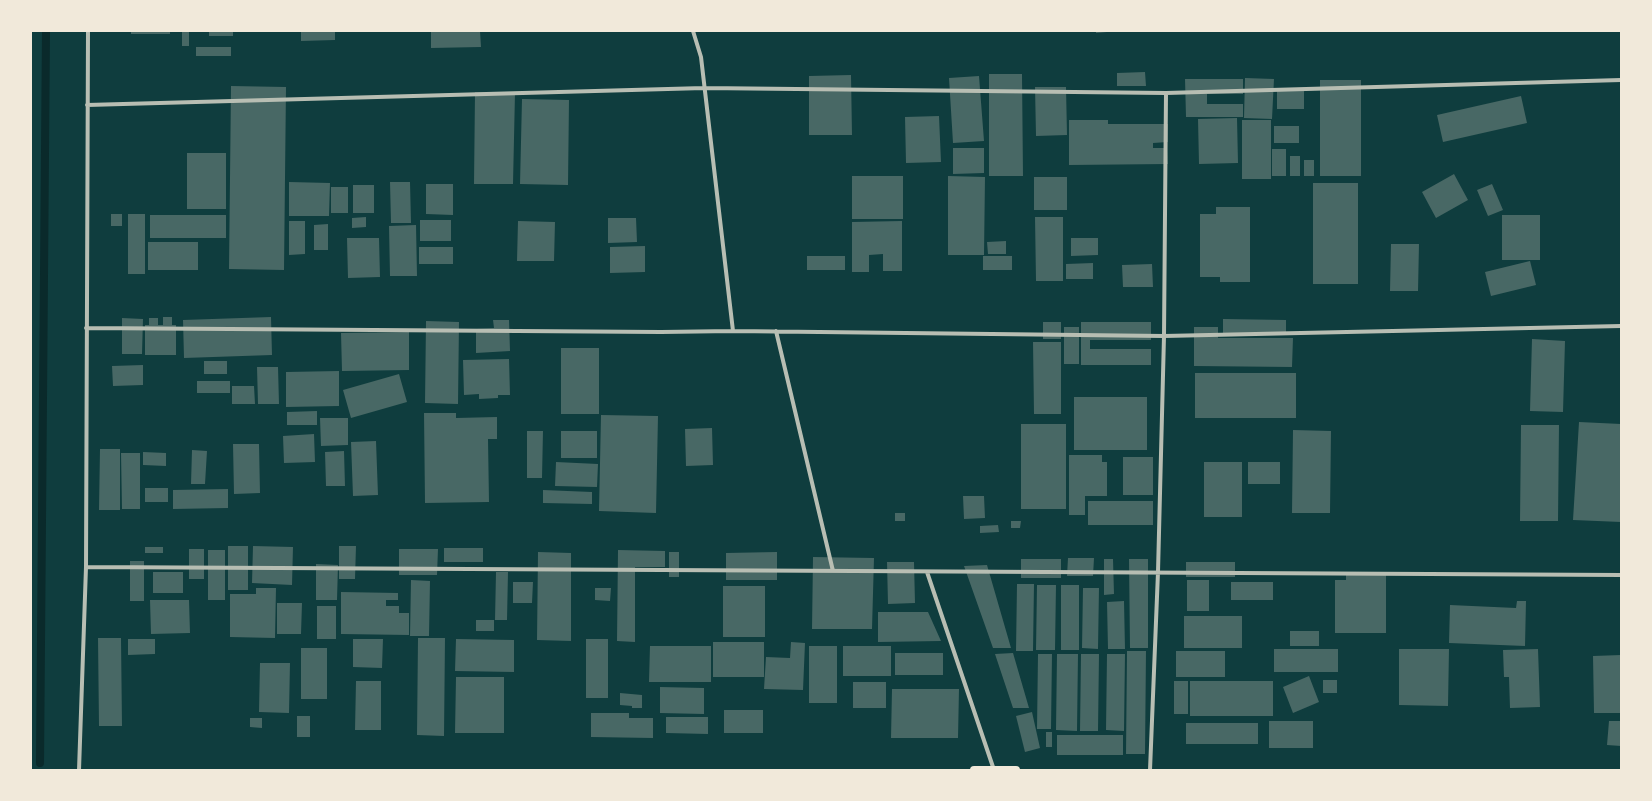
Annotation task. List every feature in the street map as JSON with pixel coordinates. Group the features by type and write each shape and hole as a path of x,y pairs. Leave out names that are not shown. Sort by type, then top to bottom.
{"main road":[{"path":"974,770 1016,770"}],"street":[{"path":"79,770 86,567 88,31"},
{"path":"693,31 701,57 733,330"},
{"path":"87,105 704,88 1166,93 1621,80"},
{"path":"1150,770 1158,572 1164,336 1166,93"},
{"path":"86,328 660,332 733,330 1164,336 1621,326"},
{"path":"776,331 833,571"},
{"path":"86,567 1621,575"},
{"path":"927,572 994,770"}],"building":[{"path":"131,31 170,31 170,34 131,34"},
{"path":"209,31 233,31 233,36 209,36"},
{"path":"301,31 335,31 335,40 301,41"},
{"path":"431,31 480,31 481,47 431,48"},
{"path":"1096,31 1106,31 1107,32 1096,33"},
{"path":"182,32 189,32 189,46 182,46"},
{"path":"196,47 231,47 231,56 196,56"},
{"path":"1145,72 1146,86 1117,86 1117,73"},
{"path":"989,74 1022,74 1023,176 989,176"},
{"path":"851,75 852,135 809,135 809,76"},
{"path":"979,76 984,141 953,143 949,78"},
{"path":"1245,78 1274,79 1272,119 1244,118"},
{"path":"1185,79 1243,79 1243,94 1207,94 1207,104 1243,104 1243,117 1186,117"},
{"path":"1320,80 1361,80 1361,176 1320,176"},
{"path":"231,86 286,87 284,270 229,269"},
{"path":"1035,87 1066,87 1067,135 1036,136"},
{"path":"1277,89 1304,89 1304,109 1277,109"},
{"path":"475,92 515,93 513,184 474,184"},
{"path":"1521,96 1527,123 1443,142 1437,115"},
{"path":"522,99 569,100 568,185 520,184"},
{"path":"939,116 941,162 906,163 905,117"},
{"path":"1237,118 1238,163 1199,164 1198,119"},
{"path":"1069,120 1108,120 1108,124 1168,124 1168,142 1153,143 1153,148 1167,148 1168,164 1069,165"},
{"path":"1242,120 1271,120 1271,179 1242,179"},
{"path":"1274,126 1299,126 1299,143 1274,143"},
{"path":"953,148 984,148 984,173 953,174"},
{"path":"1272,149 1286,149 1286,176 1272,176"},
{"path":"187,153 226,153 226,209 187,209"},
{"path":"1290,156 1300,156 1300,176 1290,176"},
{"path":"1304,160 1314,160 1314,176 1304,176"},
{"path":"1454,174 1468,200 1436,218 1422,192"},
{"path":"852,176 903,176 903,219 852,219"},
{"path":"948,176 985,177 984,255 948,255"},
{"path":"1034,177 1067,177 1067,210 1034,210"},
{"path":"289,182 330,183 329,216 289,216"},
{"path":"390,182 410,182 411,223 391,223"},
{"path":"1313,183 1358,183 1358,284 1313,284"},
{"path":"426,184 453,184 453,215 426,214"},
{"path":"1492,184 1503,210 1488,216 1477,190"},
{"path":"353,185 374,185 374,213 353,213"},
{"path":"331,187 348,187 348,213 331,213"},
{"path":"1216,207 1250,207 1250,282 1220,282 1220,277 1200,277 1200,214 1216,214"},
{"path":"111,214 122,214 122,226 111,226"},
{"path":"128,214 145,214 145,274 128,274"},
{"path":"150,215 226,215 226,238 150,238"},
{"path":"1502,215 1540,215 1540,260 1502,260"},
{"path":"366,217 366,227 352,228 352,218"},
{"path":"1035,217 1063,217 1063,281 1036,281"},
{"path":"608,218 636,218 637,242 608,243"},
{"path":"420,220 451,220 451,241 420,241"},
{"path":"289,221 305,221 305,254 289,255"},
{"path":"518,221 555,222 554,261 517,261"},
{"path":"902,221 902,271 883,271 883,254 869,255 869,272 852,272 852,222"},
{"path":"328,224 328,250 314,250 314,225"},
{"path":"416,225 417,276 390,276 389,226"},
{"path":"347,238 379,238 380,277 348,278"},
{"path":"1071,238 1098,238 1098,255 1071,256"},
{"path":"1006,241 1006,254 988,254 987,242"},
{"path":"148,242 198,242 198,270 148,270"},
{"path":"1391,244 1419,244 1418,291 1390,291"},
{"path":"645,246 645,272 610,273 610,247"},
{"path":"419,247 453,247 453,264 419,264"},
{"path":"807,256 845,256 845,270 807,270"},
{"path":"983,256 1012,256 1012,270 983,270"},
{"path":"1530,261 1536,285 1491,296 1485,272"},
{"path":"1093,263 1093,279 1066,279 1066,264"},
{"path":"1152,264 1153,287 1123,287 1122,265"},
{"path":"163,317 172,317 172,325 176,325 176,355 145,355 145,325 149,325 149,318 158,318 158,325 163,325"},
{"path":"271,317 272,355 184,358 183,320"},
{"path":"122,318 143,319 142,354 122,354"},
{"path":"1223,319 1286,320 1286,333 1223,333"},
{"path":"493,320 509,320 510,351 476,353 476,329 494,328"},
{"path":"426,321 459,322 458,404 425,403"},
{"path":"1043,322 1061,322 1061,339 1043,339"},
{"path":"1081,322 1151,322 1151,340 1090,340 1090,349 1151,349 1151,365 1081,365"},
{"path":"1064,327 1079,327 1079,364 1064,364"},
{"path":"1194,327 1218,327 1218,338 1293,338 1292,367 1194,366"},
{"path":"409,332 409,370 342,371 341,333"},
{"path":"1532,339 1565,341 1563,412 1530,411"},
{"path":"1033,342 1061,342 1061,414 1034,414"},
{"path":"561,348 599,348 599,414 561,414"},
{"path":"509,359 510,395 498,395 498,398 479,399 479,394 464,395 463,360"},
{"path":"204,361 227,361 227,374 204,374"},
{"path":"143,365 143,385 113,386 112,366"},
{"path":"257,367 278,367 279,404 258,404"},
{"path":"339,371 339,406 286,407 286,372"},
{"path":"1195,373 1296,373 1296,418 1195,418"},
{"path":"399,374 407,402 351,418 343,390"},
{"path":"197,381 230,381 230,393 197,393"},
{"path":"232,386 254,386 255,404 232,404"},
{"path":"1074,397 1147,397 1147,450 1074,450"},
{"path":"317,411 317,425 287,425 287,412"},
{"path":"424,413 456,413 456,418 497,417 497,439 488,439 489,502 425,503"},
{"path":"601,415 658,416 656,513 599,511"},
{"path":"320,418 348,418 348,445 321,446"},
{"path":"1579,422 1621,424 1621,522 1573,520"},
{"path":"1021,424 1066,424 1066,509 1021,509"},
{"path":"1521,425 1559,425 1558,521 1520,521"},
{"path":"712,428 713,465 686,466 685,429"},
{"path":"1293,430 1331,431 1330,513 1292,513"},
{"path":"527,431 543,431 542,478 527,478"},
{"path":"561,431 597,431 597,458 561,458"},
{"path":"314,434 315,462 284,463 283,436"},
{"path":"376,441 378,495 353,496 351,442"},
{"path":"233,444 259,444 260,493 234,494"},
{"path":"100,449 120,449 120,510 99,510"},
{"path":"192,450 207,451 205,484 191,484"},
{"path":"344,451 345,486 326,486 325,452"},
{"path":"143,452 166,453 166,466 143,465"},
{"path":"121,453 140,453 140,509 122,509"},
{"path":"1069,455 1102,455 1102,462 1107,462 1107,496 1085,496 1085,515 1069,515"},
{"path":"1123,457 1153,457 1153,495 1123,495"},
{"path":"556,462 598,464 597,487 555,486"},
{"path":"1204,462 1242,462 1242,517 1204,517"},
{"path":"1248,462 1280,462 1280,484 1248,484"},
{"path":"145,488 168,488 168,502 145,502"},
{"path":"228,489 228,508 173,509 173,490"},
{"path":"543,490 592,492 592,504 543,503"},
{"path":"963,496 984,496 985,518 964,519"},
{"path":"1088,501 1153,501 1153,525 1088,525"},
{"path":"895,513 905,513 905,521 895,521"},
{"path":"1011,521 1021,521 1020,528 1011,528"},
{"path":"998,525 999,532 980,533 980,526"},
{"path":"228,546 248,546 248,590 228,590"},
{"path":"253,546 293,547 292,585 252,583"},
{"path":"339,546 356,546 355,579 339,579"},
{"path":"145,547 163,547 163,553 145,553"},
{"path":"444,548 483,548 483,562 444,562"},
{"path":"189,549 204,549 204,579 189,579"},
{"path":"399,549 438,549 437,575 399,575"},
{"path":"208,550 225,550 225,600 208,600"},
{"path":"618,550 665,551 665,567 635,567 635,642 617,641"},
{"path":"538,552 571,553 571,641 537,640"},
{"path":"669,552 679,552 679,577 669,577"},
{"path":"777,552 777,580 726,580 726,553"},
{"path":"813,557 874,558 872,629 812,629"},
{"path":"1068,558 1094,558 1093,576 1067,576"},
{"path":"1021,559 1061,559 1061,578 1021,578"},
{"path":"1104,559 1113,559 1114,594 1104,595"},
{"path":"1129,559 1148,559 1148,648 1130,648"},
{"path":"130,561 144,561 144,601 130,601"},
{"path":"887,562 914,562 915,603 888,604"},
{"path":"1186,562 1235,562 1235,577 1186,577"},
{"path":"316,564 338,565 337,600 316,600"},
{"path":"987,565 1011,648 993,648 964,566"},
{"path":"153,572 183,572 183,593 153,593"},
{"path":"496,572 508,572 507,620 495,620"},
{"path":"1346,572 1386,572 1386,633 1335,633 1335,580 1346,580"},
{"path":"411,580 430,581 429,636 410,636"},
{"path":"1187,580 1209,580 1209,611 1187,611"},
{"path":"513,582 533,582 532,603 513,603"},
{"path":"1231,582 1273,582 1273,600 1231,600"},
{"path":"1017,584 1034,584 1033,651 1016,651"},
{"path":"1037,585 1056,585 1055,650 1036,650"},
{"path":"1061,585 1079,585 1079,650 1061,650"},
{"path":"723,586 765,586 765,637 723,637"},
{"path":"256,588 276,588 275,638 230,637 230,594 256,594"},
{"path":"595,588 611,588 610,601 595,600"},
{"path":"1083,588 1099,588 1098,649 1082,648"},
{"path":"341,592 398,593 398,600 386,600 386,606 399,606 399,613 409,613 409,635 341,634"},
{"path":"150,600 189,600 190,633 151,634"},
{"path":"1124,601 1125,649 1108,649 1107,602"},
{"path":"1517,601 1526,601 1525,646 1449,643 1450,605 1516,608"},
{"path":"277,603 302,603 301,634 277,634"},
{"path":"317,606 336,606 336,639 317,639"},
{"path":"878,612 928,612 941,641 878,642"},
{"path":"1184,616 1242,616 1242,648 1184,648"},
{"path":"476,620 494,620 494,631 476,631"},
{"path":"1290,631 1319,631 1319,646 1290,646"},
{"path":"98,638 121,638 122,726 99,726"},
{"path":"418,638 445,638 444,736 417,735"},
{"path":"128,639 155,639 155,654 128,655"},
{"path":"353,639 383,639 382,668 353,667"},
{"path":"456,639 514,640 514,672 455,671"},
{"path":"586,639 608,639 608,698 586,698"},
{"path":"713,642 764,642 764,677 713,677"},
{"path":"791,642 805,643 803,690 764,689 766,657 790,658"},
{"path":"650,646 711,646 711,682 649,682"},
{"path":"809,646 837,646 837,703 809,703"},
{"path":"843,646 891,646 891,676 843,676"},
{"path":"301,648 327,648 327,699 301,699"},
{"path":"1274,649 1338,649 1338,672 1274,672"},
{"path":"1399,649 1449,649 1448,706 1399,705"},
{"path":"1538,649 1540,707 1510,708 1509,677 1504,677 1503,650"},
{"path":"1127,651 1146,651 1145,754 1126,754"},
{"path":"1176,651 1225,651 1225,677 1176,677"},
{"path":"895,653 943,653 943,675 895,675"},
{"path":"1013,653 1029,708 1013,708 995,654"},
{"path":"1038,654 1052,654 1051,729 1037,729"},
{"path":"1057,654 1078,654 1077,731 1056,730"},
{"path":"1081,654 1099,654 1098,731 1080,731"},
{"path":"1107,654 1125,654 1124,731 1106,730"},
{"path":"1621,655 1621,713 1594,713 1593,656"},
{"path":"260,663 290,663 289,713 259,712"},
{"path":"1309,676 1319,702 1293,713 1283,687"},
{"path":"456,677 504,677 504,733 455,733"},
{"path":"1323,680 1337,680 1337,693 1323,693"},
{"path":"356,681 381,681 381,730 355,730"},
{"path":"1174,681 1188,681 1188,714 1174,714"},
{"path":"1190,681 1273,681 1273,716 1190,716"},
{"path":"853,682 886,682 886,708 853,708"},
{"path":"660,687 704,688 704,714 660,713"},
{"path":"892,689 959,689 958,738 891,738"},
{"path":"620,693 642,695 642,708 632,708 632,706 620,705"},
{"path":"724,710 763,710 763,733 724,733"},
{"path":"1032,712 1040,748 1025,752 1016,716"},
{"path":"591,713 629,713 629,718 653,718 653,738 591,737"},
{"path":"297,716 310,716 310,737 297,737"},
{"path":"666,717 708,717 708,734 666,733"},
{"path":"250,718 262,718 262,728 250,727"},
{"path":"1269,721 1313,721 1313,748 1269,748"},
{"path":"1609,721 1621,721 1621,746 1607,745"},
{"path":"1186,723 1258,723 1258,744 1186,744"},
{"path":"1046,732 1052,732 1052,747 1046,747"},
{"path":"1057,735 1123,735 1123,755 1057,755"}],"waterway":[{"path":"40,763 46,31"}]}
